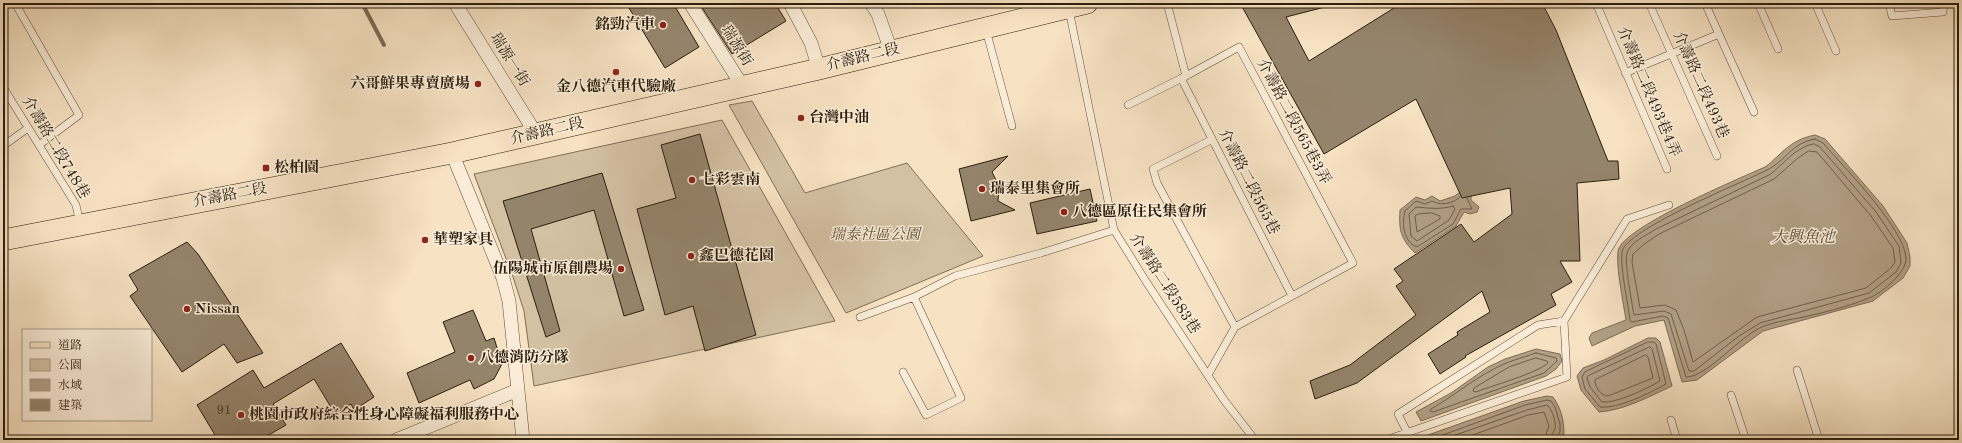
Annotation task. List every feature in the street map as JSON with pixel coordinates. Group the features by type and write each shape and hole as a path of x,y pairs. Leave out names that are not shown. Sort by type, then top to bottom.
{"main road":[{"name":"介壽路二段","path":"3,240 452,153 743,87 1077,5"}],"street":[{"name":"瑞源一街","path":"455,3 536,134"},
{"name":"瑞源街","path":"690,3 743,87"},
{"path":"790,3 811,43 819,69"},
{"path":"871,3 878,14 891,51"},
{"path":"452,153 503,278 508,301 523,440"},
{"path":"396,440 518,390"}],"lane":[{"path":"15,3 79,115 39,145"},
{"name":"介壽路二段565巷","path":"1167,3 1183,77 1211,140 1292,296"},
{"name":"介壽路二段493巷4弄","path":"1596,3 1667,169"},
{"name":"介壽路二段493巷","path":"1649,3 1717,156"},
{"path":"1705,3 1754,112"},
{"path":"1758,3 1778,49"},
{"path":"1815,3 1836,51"},
{"path":"1889,3 1892,16 1943,12 1944,3"},
{"name":"介壽路二段583巷","path":"1077,5 1114,230 1147,284 1254,440"},
{"path":"986,28 1012,126"},
{"path":"1625,72 1719,34"},
{"name":"介壽路二段565巷3弄","path":"1183,77 1239,47 1353,263 1292,296"},
{"path":"1128,105 1183,77"},
{"name":"介壽路二段748巷","path":"3,87 76,205 81,224"},
{"path":"3,146 28,128"},
{"path":"1211,140 1153,169 1157,183 1235,327"},
{"path":"1386,440 1408,434 1567,378 1564,321 1627,219 1668,205"},
{"path":"860,317 914,297 955,276 1041,253 1114,230"},
{"path":"1208,375 1235,327 1292,296"},
{"path":"903,372 926,416 962,398 914,297"},
{"path":"1408,434 1398,414 1538,325 1564,321"},
{"path":"1797,370 1819,440"},
{"path":"1731,395 1746,440"},
{"path":"1671,420 1677,440"}],"green space":[{"name":"瑞泰社區公園","path":"752,101 805,193 907,163 983,256 846,313 729,105"},
{"path":"722,120 835,321 534,386 524,311 513,277 474,174"}],"water":[{"name":"大興魚池","path":"1815,135 1825,139 1883,206 1907,243 1910,266 1903,278 1873,301 1763,331 1697,380 1682,382 1664,320 1635,326 1592,346 1589,338 1592,333 1626,320 1618,271 1618,253 1619,248 1628,238 1643,227 1686,203 1765,167 1791,145"},
{"path":"1460,192 1471,194 1471,200 1479,207 1477,212 1470,214 1464,212 1456,226 1415,253 1403,238 1400,228 1400,210 1416,197 1425,200 1432,196 1440,201 1455,196"},
{"path":"1648,338 1656,338 1660,342 1672,386 1627,406 1599,412 1581,390 1577,376 1583,368 1604,360"},
{"path":"1536,349 1560,354 1562,361 1556,369 1546,376 1421,421 1416,412 1451,393 1488,367 1505,359"},
{"path":"1547,396 1553,397 1562,414 1564,434 1554,440 1425,440 1428,435 1524,401"}],"building":[{"name":"銘勁汽車","path":"626,3 673,3 699,47 665,68"},
{"path":"699,3 775,3 786,21 732,54"},
{"path":"1240,3 1324,3 1325,7 1286,17 1309,61 1402,3 1542,3 1556,30 1608,161 1618,161 1619,179 1577,183 1580,261 1560,261 1572,282 1551,294 1556,305 1465,356 1466,357 1440,374 1428,354 1458,335 1457,332 1490,312 1482,291 1357,383 1315,399 1310,381 1350,365 1416,315 1396,286 1403,281 1394,269 1461,224 1474,242 1512,214 1510,188 1462,198 1416,99 1324,154"},
{"name":"鑫巴德花園","path":"700,134 756,335 705,351 693,306 665,315 637,209 676,198 661,145"},
{"name":"瑞泰里集會所","path":"1008,156 992,172 999,186 998,201 1015,210 971,221 959,169"},
{"name":"伍陽城市原創農場","path":"602,173 644,310 624,316 594,210 531,229 560,331 546,337 503,201"},
{"name":"八德區原住民集會所","path":"1090,189 1097,221 1037,234 1030,203"},
{"name":"Nissan","path":"187,242 198,254 263,353 237,363 224,344 182,372 130,296 138,290 129,275"},
{"name":"八德消防分隊","path":"473,310 486,341 494,338 502,364 494,379 474,389 470,380 419,403 407,373 455,352 443,322"},
{"path":"341,343 374,397 354,410 351,404 335,414 314,379 273,404 286,425 260,440 218,440 197,405 253,370 264,388"}],"waterway":[{"path":"362,3 384,45"}],"place":[{"name":"銘勁汽車","path":"663,25"},
{"name":"金八德汽車代驗廠","path":"616,72"},
{"name":"六哥鮮果專賣廣場","path":"478,84"},
{"name":"台灣中油","path":"801,118"},
{"name":"松柏園","path":"266,168"},
{"name":"七彩雲南","path":"692,180"},
{"name":"瑞泰里集會所","path":"982,189"},
{"name":"八德區原住民集會所","path":"1064,212"},
{"name":"華塑家具","path":"425,240"},
{"name":"鑫巴德花園","path":"691,256"},
{"name":"伍陽城市原創農場","path":"621,269"},
{"name":"Nissan","path":"187,309"},
{"name":"八德消防分隊","path":"471,358"},
{"name":"桃園市政府綜合性身心障礙福利服務中心","path":"241,415"}]}
